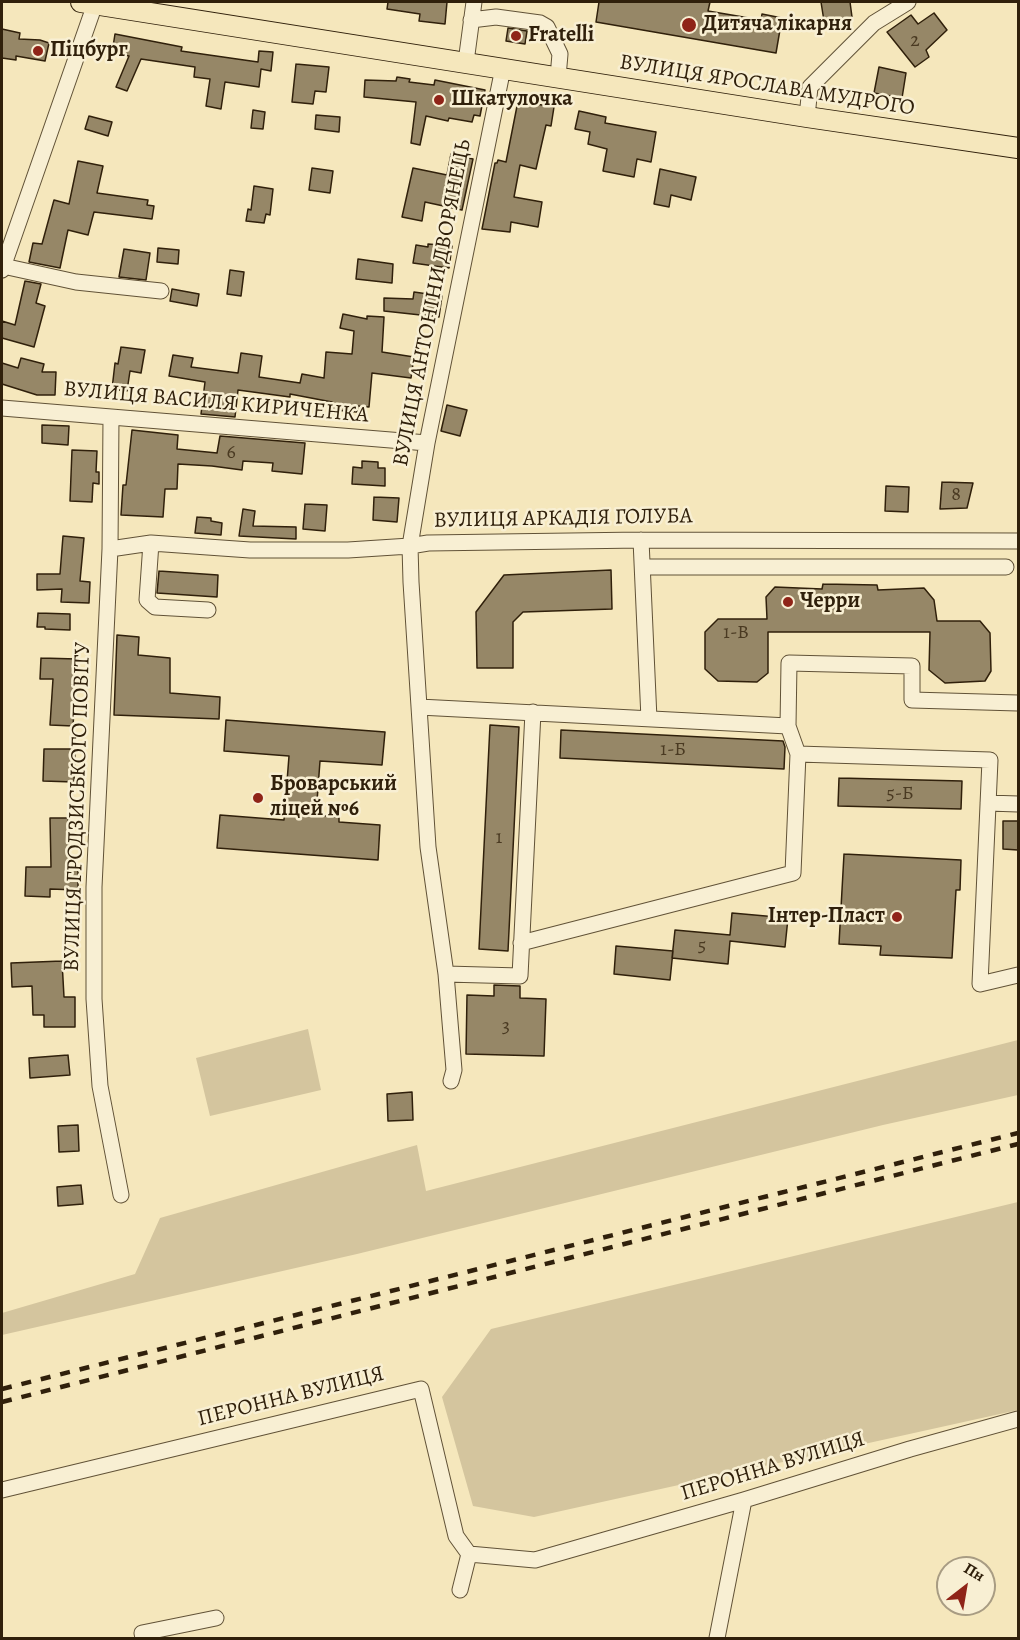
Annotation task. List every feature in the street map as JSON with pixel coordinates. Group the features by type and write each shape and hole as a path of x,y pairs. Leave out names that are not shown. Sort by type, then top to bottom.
{"main road":[{"name":"ВУЛИЦЯ ЯРОСЛАВА МУДРОГО","path":"88,3 807,117 1018,148"}],"street":[{"path":"466,62 474,2"},
{"path":"807,117 810,87 874,23 908,2"},
{"path":"88,3 2,268 76,282 161,291"},
{"path":"471,20 496,17 540,23 548,27 560,54 558,77"},
{"name":"ВУЛИЦЯ АНТОНІНИ ДВОРЯНЕЦЬ","path":"452,1082 454,1070 446,974 428,847 410,546 427,443 503,68"},
{"name":"ВУЛИЦЯ ВАСИЛЯ КИРИЧЕНКА","path":"2,408 427,443"},
{"name":"ВУЛИЦЯ ГРОДЗИСЬКОГО ПОВІТУ","path":"111,417 110,549 94,887 94,999 100,1086 121,1195"},
{"path":"641,540 649,719"},
{"name":"ВУЛИЦЯ АРКАДІЯ ГОЛУБА","path":"110,549 151,543 250,550 348,550 428,543 641,540 1018,541"},
{"path":"853,540 854,567"},
{"path":"151,543 147,600 155,607 208,610"},
{"path":"643,567 1006,567"},
{"path":"521,943 793,873 798,754 788,726 789,663 912,666 912,700 1018,703"},
{"path":"419,706 788,726"},
{"path":"446,974 520,976 533,712"},
{"path":"798,754 990,760 980,984 1018,975"},
{"path":"988,803 1018,804"},
{"name":"ПЕРОННА ВУЛИЦЯ","path":"2,1490 421,1389 456,1536 469,1554 535,1560 1018,1419"},
{"path":"717,1638 744,1500"},
{"path":"460,1590 469,1554"},
{"path":"143,1638 142,1632 216,1618"}],"shaded area":[{"path":"308,1029 321,1090 210,1116 196,1058"},
{"path":"1018,1040 1018,1095 883,1125 357,1254 2,1335 2,1313 135,1274 160,1218 417,1145 426,1191"},
{"path":"1018,1202 1018,1410 534,1517 473,1506 442,1397 491,1329"}],"building":[{"path":"388,2 447,2 445,24 419,21 420,14 387,9"},
{"path":"599,2 710,2 708,11 761,20 762,14 782,18 776,53 596,22"},
{"path":"821,2 850,2 852,17 824,21"},
{"path":"934,13 947,30 926,50 929,57 915,67 887,32 911,15 918,24"},
{"name":"Fratelli","path":"508,28 527,31 525,44 506,41"},
{"path":"2,29 20,33 19,39 49,43 45,61 16,56 16,60 2,58"},
{"path":"115,34 182,47 181,51 258,62 259,51 273,52 271,71 261,69 259,87 225,82 221,109 206,106 210,79 194,77 195,67 141,59 127,91 116,87 129,56 112,53"},
{"path":"296,64 329,67 326,92 315,91 313,104 292,102"},
{"path":"879,67 906,73 902,98 874,93"},
{"path":"397,77 410,79 409,82 434,85 435,80 485,90 480,116 474,115 472,122 449,118 448,121 426,116 420,145 411,143 416,102 364,97 365,80 396,81"},
{"path":"518,101 554,107 551,126 546,125 536,169 520,165 514,197 542,202 538,227 511,222 510,232 482,229 495,163 498,160 506,162"},
{"path":"253,110 265,112 263,129 251,128"},
{"path":"579,111 606,117 605,123 656,132 651,162 637,159 634,177 603,171 607,149 588,144 590,132 575,129"},
{"path":"316,115 340,117 339,132 315,129"},
{"path":"89,116 112,122 108,136 85,129"},
{"path":"451,154 473,159 462,210 425,202 422,221 402,217 413,168 447,175"},
{"path":"78,161 103,166 97,193 148,200 147,205 154,206 152,219 94,212 88,235 68,230 60,268 29,262 33,243 42,244 54,200 69,204"},
{"path":"312,168 333,171 330,193 309,190"},
{"path":"660,169 696,177 691,200 671,195 669,207 654,204"},
{"path":"254,186 273,189 270,215 266,214 264,223 246,221 248,209 251,210"},
{"path":"428,244 452,246 449,268 413,263 416,245 428,247"},
{"path":"158,248 179,250 178,264 157,262"},
{"path":"124,249 150,253 146,280 119,277"},
{"path":"358,259 393,264 392,283 356,279"},
{"path":"230,270 244,272 241,296 227,294"},
{"path":"25,281 41,284 36,303 45,306 34,347 2,338 2,321 15,325"},
{"path":"172,289 199,294 197,306 170,301"},
{"path":"414,292 442,296 439,317 384,311 384,298 413,299"},
{"path":"343,314 367,319 367,316 384,317 382,352 414,357 411,378 372,373 369,407 358,406 357,412 333,410 332,402 290,394 290,397 238,390 235,417 201,414 205,382 169,376 173,355 193,358 191,367 238,373 241,353 262,356 259,377 300,383 302,374 324,378 326,352 352,354 354,331 340,328"},
{"path":"121,347 145,350 141,373 130,371 127,391 112,389 115,363 118,364"},
{"path":"21,358 44,364 42,372 56,372 55,395 37,395 2,384 2,363 18,368"},
{"path":"447,405 467,410 460,436 441,431"},
{"path":"42,425 69,426 68,445 42,443"},
{"path":"132,430 178,435 177,449 217,453 220,436 305,443 302,474 272,471 273,463 243,461 242,470 178,464 177,489 165,489 163,517 121,515 123,485 126,485"},
{"path":"72,450 97,451 96,472 99,472 99,484 93,483 92,502 70,501"},
{"path":"362,461 378,462 378,468 385,468 385,486 352,484 353,467 362,468"},
{"path":"942,482 973,483 967,508 940,509"},
{"path":"886,486 909,487 908,512 885,511"},
{"path":"374,497 399,498 397,522 373,520"},
{"path":"305,504 327,505 325,531 303,529"},
{"path":"243,509 255,511 253,526 296,527 296,539 239,536"},
{"path":"197,517 211,518 211,521 222,523 221,535 195,533"},
{"path":"63,536 84,538 80,581 90,582 89,603 61,602 62,589 37,590 37,574 60,574"},
{"path":"611,570 612,609 523,612 513,622 513,668 477,668 476,612 504,575"},
{"path":"159,571 218,575 217,597 157,593"},
{"path":"823,584 877,585 878,590 924,588 934,600 937,621 980,621 990,633 991,671 985,681 945,683 929,670 930,632 768,632 768,673 757,682 718,681 705,669 705,632 718,619 767,619 766,597 775,587 822,589"},
{"path":"38,613 70,614 70,630 37,627"},
{"path":"117,635 139,637 138,655 170,658 170,693 220,697 219,719 114,715"},
{"path":"41,658 77,659 73,726 50,725 53,679 40,679"},
{"path":"226,720 385,732 382,765 320,761 316,815 339,817 339,822 380,825 378,860 217,848 220,815 284,820 289,756 224,751"},
{"path":"490,725 519,727 508,951 479,949"},
{"path":"561,730 783,741 784,769 560,758"},
{"path":"44,749 75,749 74,782 43,781"},
{"path":"839,778 962,781 961,809 838,806"},
{"path":"50,818 68,818 69,868 78,868 78,890 50,889 50,897 25,896 26,867 51,867"},
{"path":"1003,821 1018,821 1018,850 1003,849"},
{"name":"Інтер-Пласт","path":"844,854 961,860 960,890 956,890 952,958 880,955 881,946 839,944"},
{"path":"732,913 788,918 785,947 730,941 728,964 672,958 675,930 730,935"},
{"path":"616,946 673,951 670,980 614,974"},
{"path":"62,961 64,997 75,997 75,1027 44,1027 44,1015 33,1015 32,986 12,987 11,963"},
{"path":"494,985 520,986 520,998 546,999 544,1056 466,1054 467,995 494,996"},
{"path":"68,1055 70,1075 30,1078 29,1058"},
{"path":"412,1092 413,1120 388,1121 387,1094"},
{"path":"78,1125 79,1151 59,1152 58,1126"},
{"path":"81,1185 83,1204 58,1206 57,1187"}],"railway":[{"path":"2,1389 1018,1133"},
{"path":"2,1402 1018,1144"}],"place":[{"name":"Дитяча лікарня","path":"689,25"},
{"name":"Fratelli","path":"516,36"},
{"name":"Піцбург","path":"38,51"},
{"name":"Шкатулочка","path":"439,100"},
{"name":"Черри","path":"788,602"},
{"name":"Броварський ліцей №6","path":"258,798"},
{"name":"Інтер-Пласт","path":"897,917"}]}
